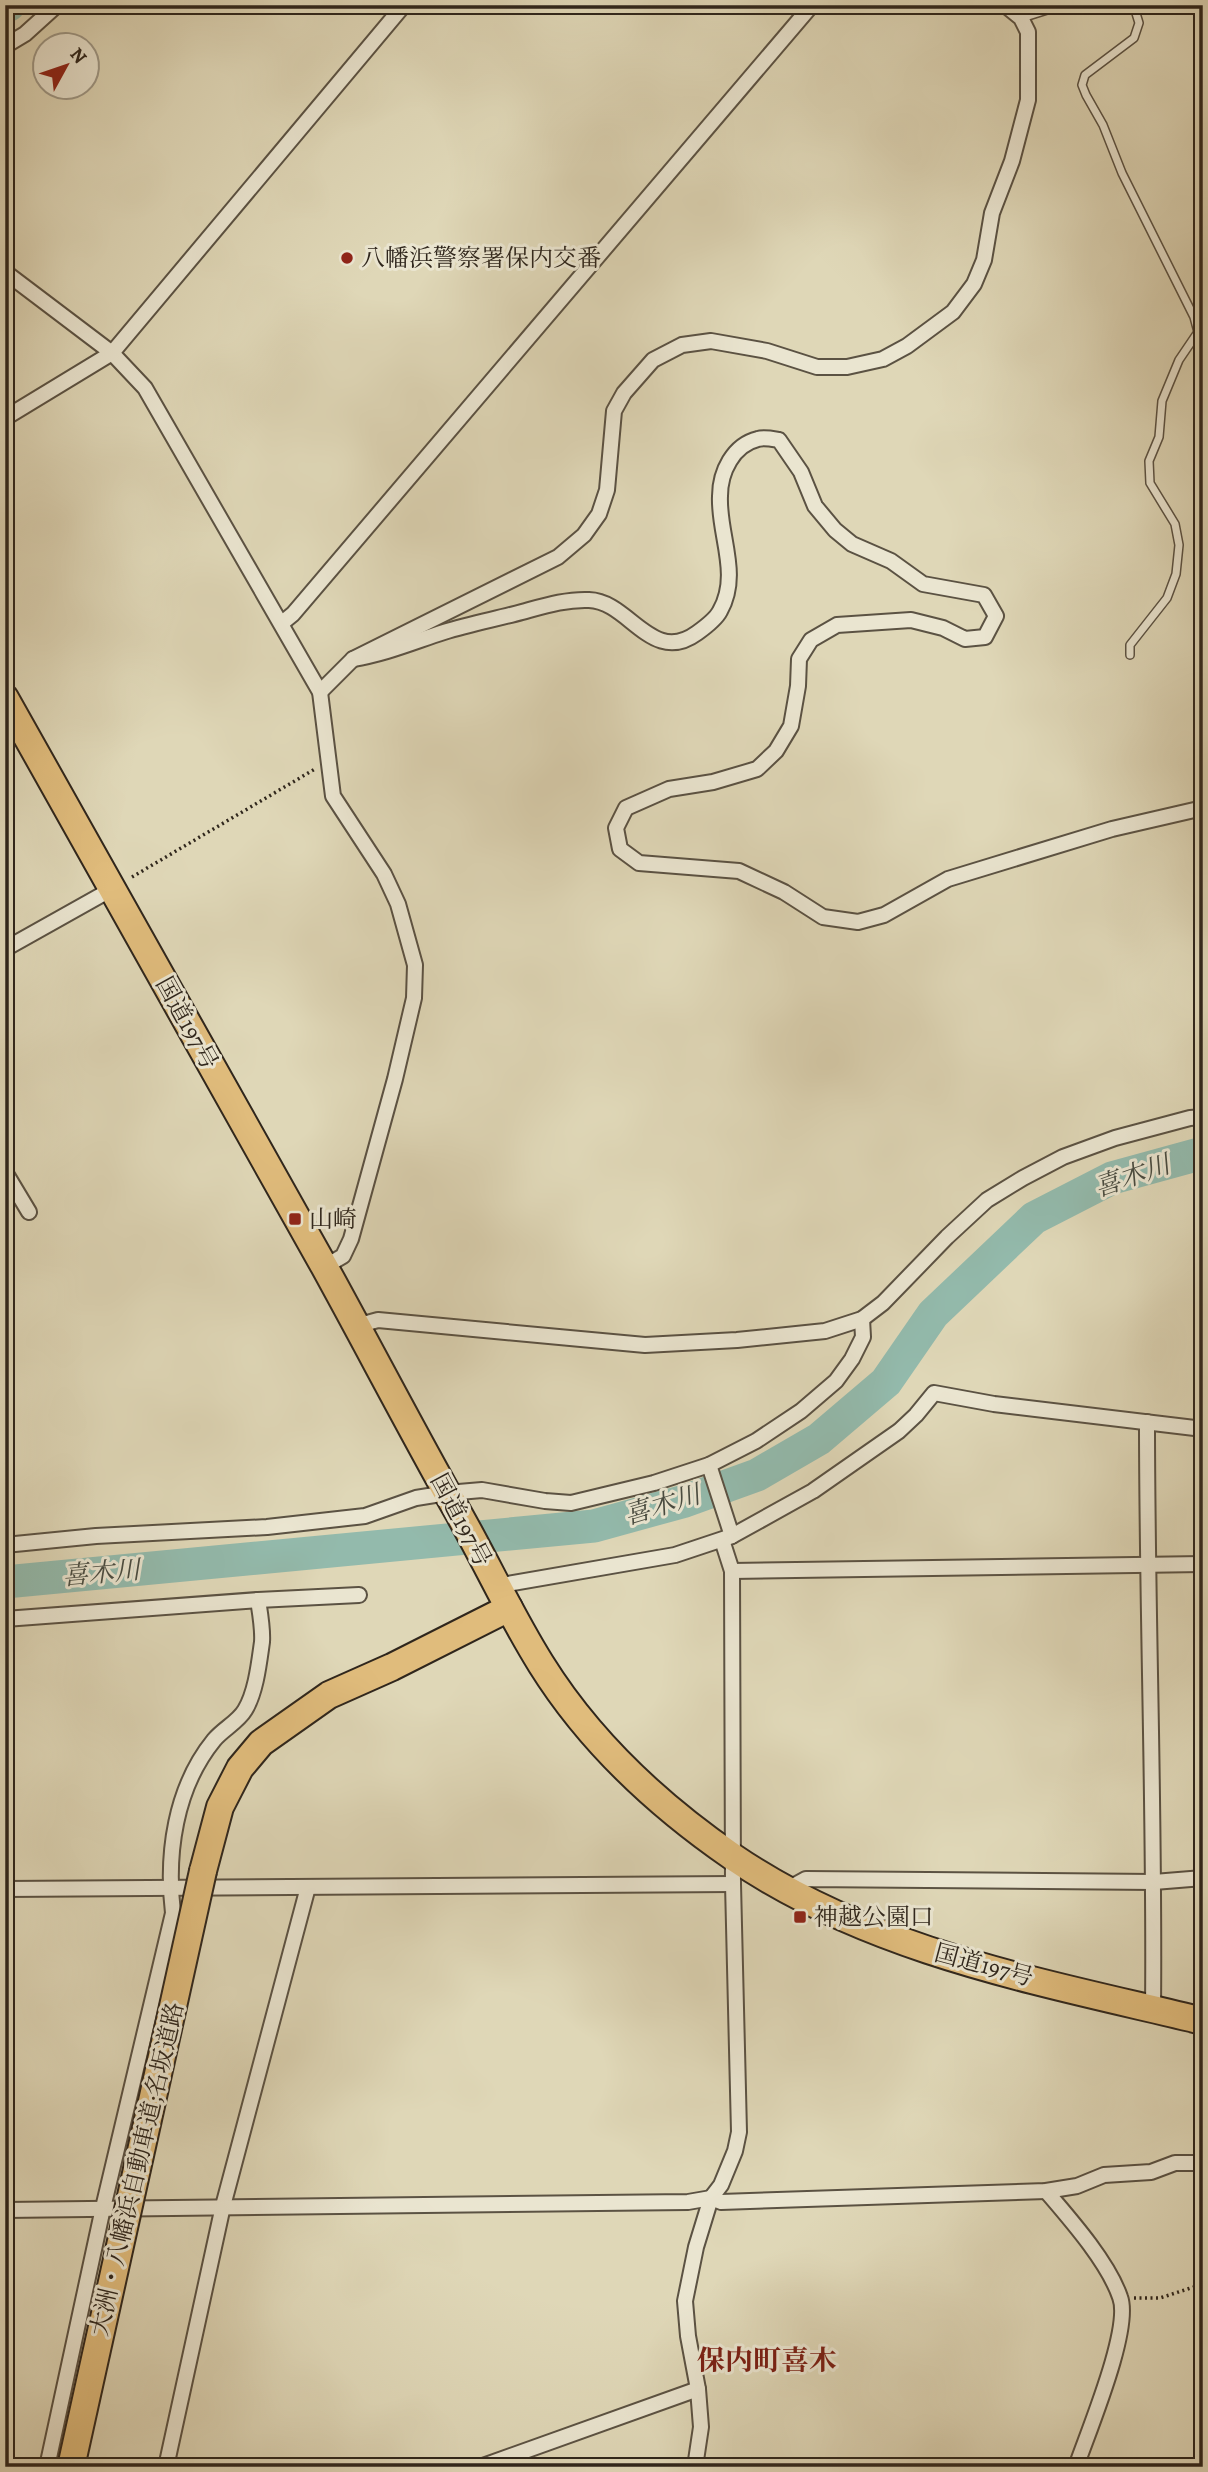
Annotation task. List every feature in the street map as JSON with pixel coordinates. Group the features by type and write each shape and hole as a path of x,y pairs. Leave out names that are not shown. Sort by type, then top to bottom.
{"highway":[{"name":"国道197号","path":"5,698 324,1268 541,1665 564,1697 629,1773 675,1813 734,1857 786,1889 846,1920 904,1943 984,1967 1203,2021"},
{"name":"大洲・八幡浜自動車道;名坂道路","path":"71,2467 203,1871 220,1807 240,1768 261,1742 328,1695 392,1667 498,1589"}],"street":[{"path":"5,46 25,34 57,5"},
{"path":"5,418 111,353 404,5"},
{"path":"282,623 293,614 812,5"},
{"path":"320,692 353,659 558,557 584,535 599,514 607,489 614,411 624,393 653,360 682,345 711,341 767,351 817,367 847,367 883,359 907,346 953,312 974,284 984,260 992,213 1012,161 1028,100 1028,32 1021,18 1005,5"},
{"path":"5,272 111,353 145,388 320,692 333,796 384,874 398,904 415,965 414,998 395,1079 351,1239 343,1256 324,1268"},
{"path":"353,659 381,655 444,632 561,602 592,600 619,612 656,641 675,642 695,635 720,612 727,589 729,561 719,496 726,467 738,447 759,438 779,440 801,472 815,506 835,530 852,544 891,561 923,584 984,595 996,616 985,637 965,639 943,628 911,620 837,625 811,640 799,659 798,686 791,726 776,751 757,768 713,782 670,789 626,808 616,828 620,849 639,863 739,872 784,892 823,917 858,922 884,915 948,880 1112,829 1203,808"},
{"path":"5,949 112,889"},
{"path":"356,1326 378,1320 645,1345 737,1340 825,1331 862,1319 883,1303 987,1200 1023,1178 1063,1157 1115,1138 1203,1117"},
{"path":"5,1172 29,1212"},
{"path":"5,1545 96,1536 267,1527 365,1516 415,1498 451,1500 482,1490 571,1503 711,1469 802,1411 835,1381 852,1359 863,1337 862,1319"},
{"path":"498,1589 675,1555 728,1535 813,1491 899,1432 934,1392 947,1397 994,1404 1203,1429"},
{"path":"1147,1422 1147,1564 1154,1882 1153,2008"},
{"path":"695,2467 701,2427 685,2301 710,2198 721,2185 735,2151 738,2132 733,1884 732,1571 728,1535 711,1469"},
{"path":"732,1571 1203,1564"},
{"path":"5,1619 359,1595"},
{"path":"47,2467 103,2208 173,1913 170,1888 176,1819 199,1762 215,1739 244,1713 251,1698 262,1641 258,1600"},
{"path":"786,1889 806,1879 1154,1882 1203,1878"},
{"path":"5,1889 733,1884"},
{"path":"166,2467 223,2206 308,1887"},
{"path":"5,2210 688,2202 710,2198 722,2202 1046,2191 1077,2186 1104,2175 1152,2172 1175,2163 1203,2163"},
{"path":"1046,2191 1099,2259 1121,2298 1118,2337 1076,2467"},
{"path":"480,2467 698,2389"}],"lane":[{"path":"1021,18 1063,5"},
{"path":"1116,5 1135,10 1148,5"},
{"path":"1130,655 1130,645 1167,598 1176,574 1179,545 1175,524 1150,483 1149,461 1159,437 1162,401 1179,360 1198,332 1194,317 1151,234 1103,125 1082,85 1085,75 1134,38 1139,23 1135,10"}],"path":[{"path":"112,889 327,761"},
{"path":"1121,2298 1160,2298 1203,2284"}],"waterway":[{"path":"5,7 9,5"},
{"name":"喜木川","path":"5,1582 594,1526 685,1501 757,1475 819,1439 886,1382 933,1314 1034,1218 1112,1178 1203,1153"}],"place":[{"name":"八幡浜警察署保内交番","path":"347,258"},
{"name":"山崎","path":"295,1219"},
{"name":"神越公園口","path":"800,1917"}],"district":[{"name":"保内町喜木","path":"767,2361"}]}
